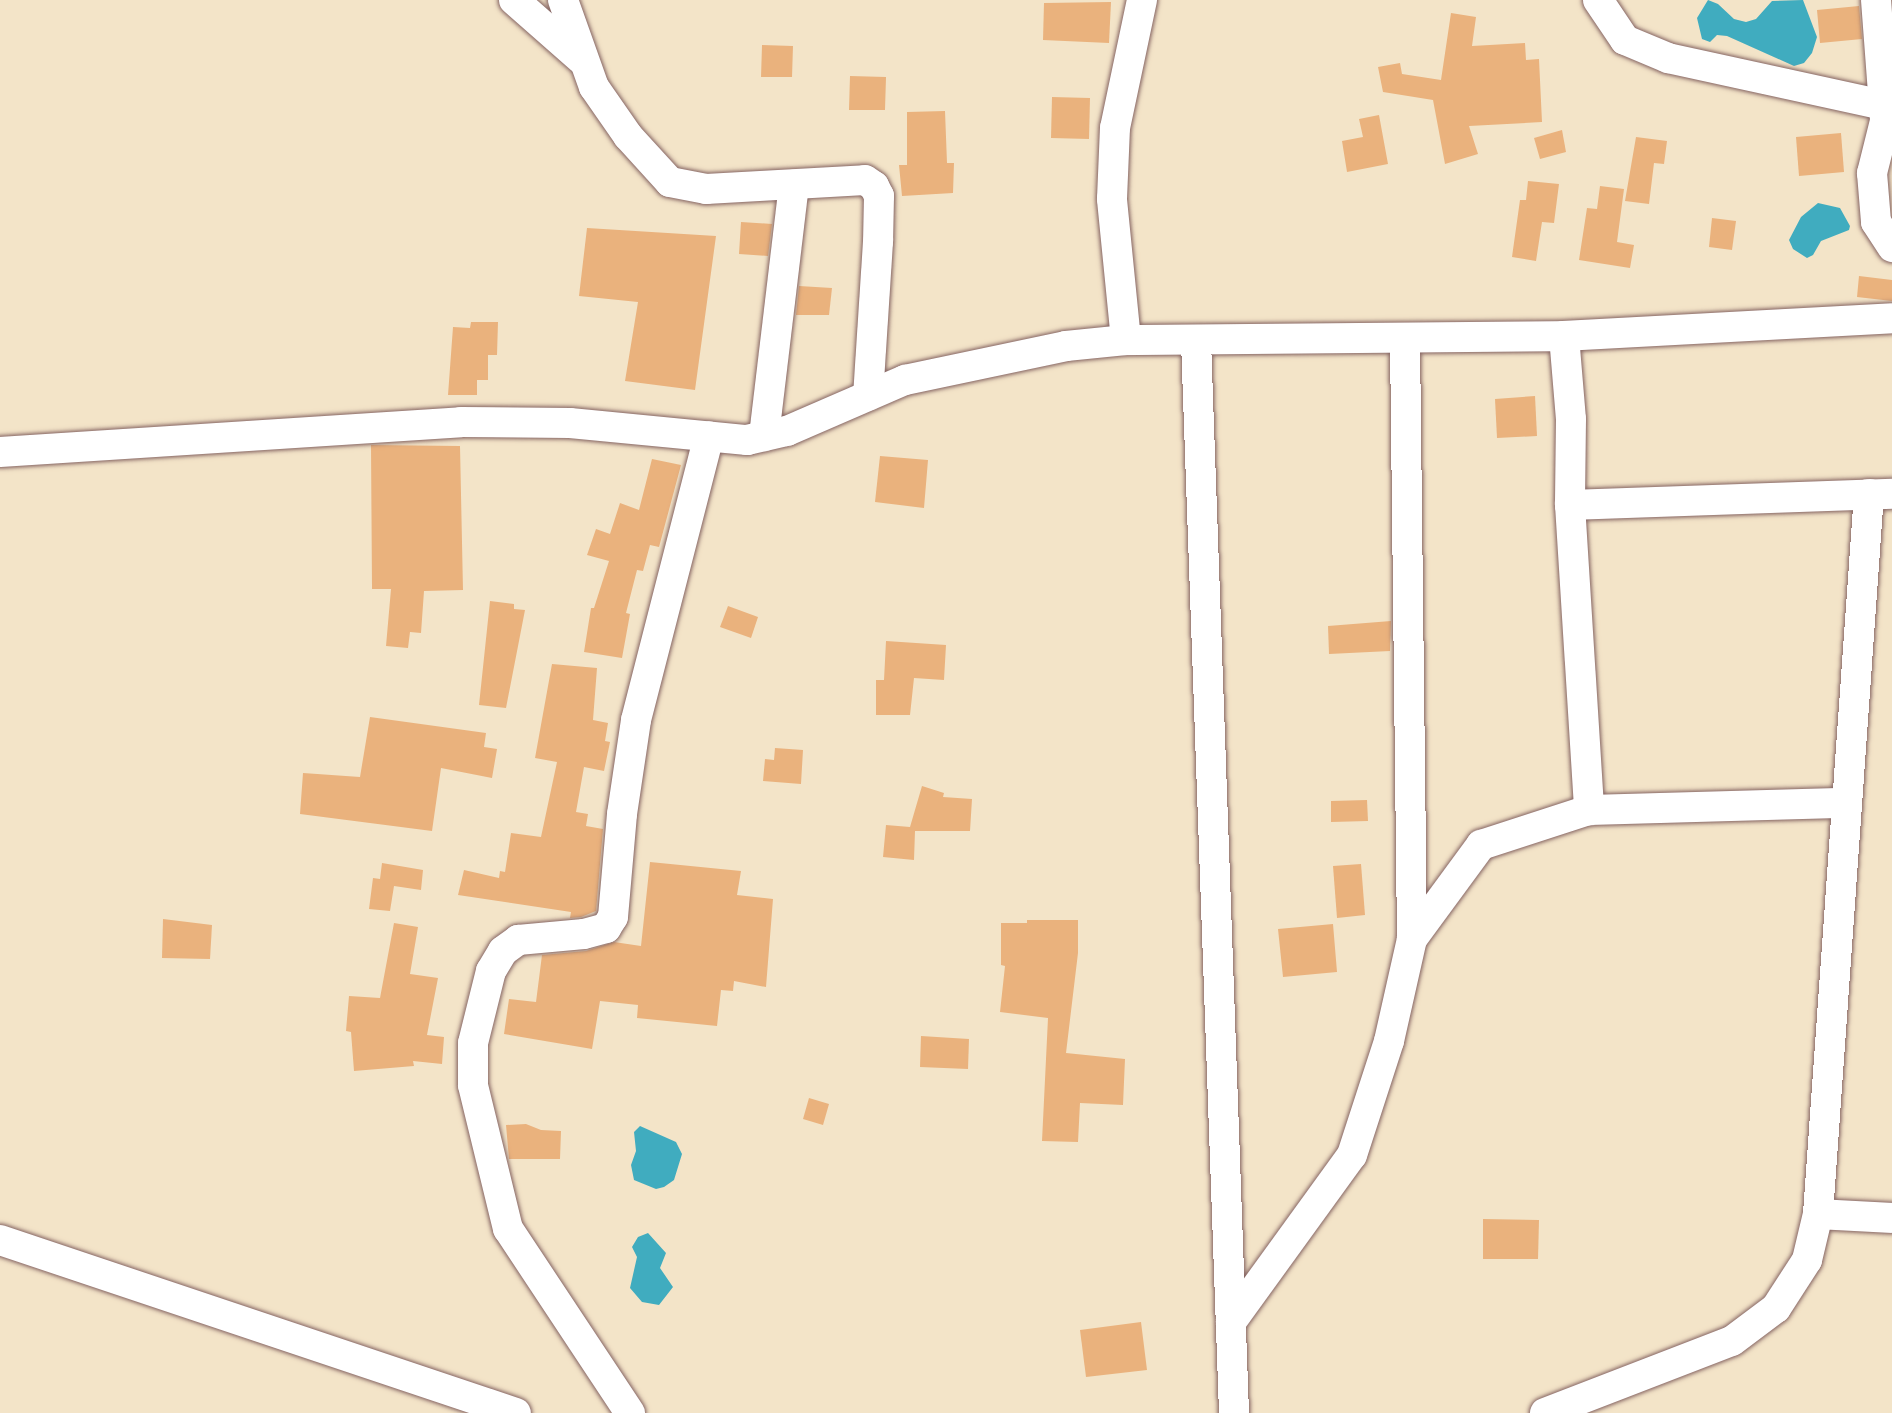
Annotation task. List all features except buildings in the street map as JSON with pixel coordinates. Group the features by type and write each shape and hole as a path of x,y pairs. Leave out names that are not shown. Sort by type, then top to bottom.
{"street":[{"path":"514,0 581,60"},
{"path":"563,0 581,60 594,87 628,136 670,182 706,189 865,180 879,196 868,396"},
{"path":"1126,340 1112,199 1115,128 1142,0"},
{"path":"1598,0 1625,40 1668,58 1887,115"},
{"path":"1876,0 1887,115 1872,173 1876,222 1892,247"},
{"path":"764,436 794,185"},
{"path":"0,452 461,422 570,423 747,440 787,431 905,380 1066,346 1126,340 1405,340 1564,336 1892,318"},
{"path":"1564,336 1571,419 1570,505 1589,810"},
{"path":"1231,1322 1352,1155 1389,1041 1412,939 1405,340"},
{"path":"1196,341 1234,1413"},
{"path":"630,1413 508,1229 473,1085 473,1043 491,971 503,951 518,940 584,934 606,928 613,917 622,814 636,720 709,436"},
{"path":"1545,1413 1732,1341 1776,1308 1807,1260 1818,1214 1847,803 1880,494 1570,505"},
{"path":"1412,939 1481,845 1589,810 1847,803"},
{"path":"1818,1214 1892,1218"},
{"path":"0,1240 516,1413"}],"water":[{"path":"1708,0 1718,4 1734,19 1746,22 1756,19 1772,1 1803,0 1817,37 1812,53 1804,63 1794,66 1727,36 1717,35 1710,42 1702,39 1697,18"},
{"path":"1818,203 1840,208 1850,226 1849,230 1821,241 1813,255 1807,258 1793,249 1789,240 1801,217"},
{"path":"640,1126 676,1142 682,1154 674,1180 664,1187 656,1189 634,1180 631,1165 636,1151 634,1132"},
{"path":"648,1233 666,1253 660,1268 673,1287 659,1305 642,1302 630,1288 637,1257 632,1247 638,1237"}]}
